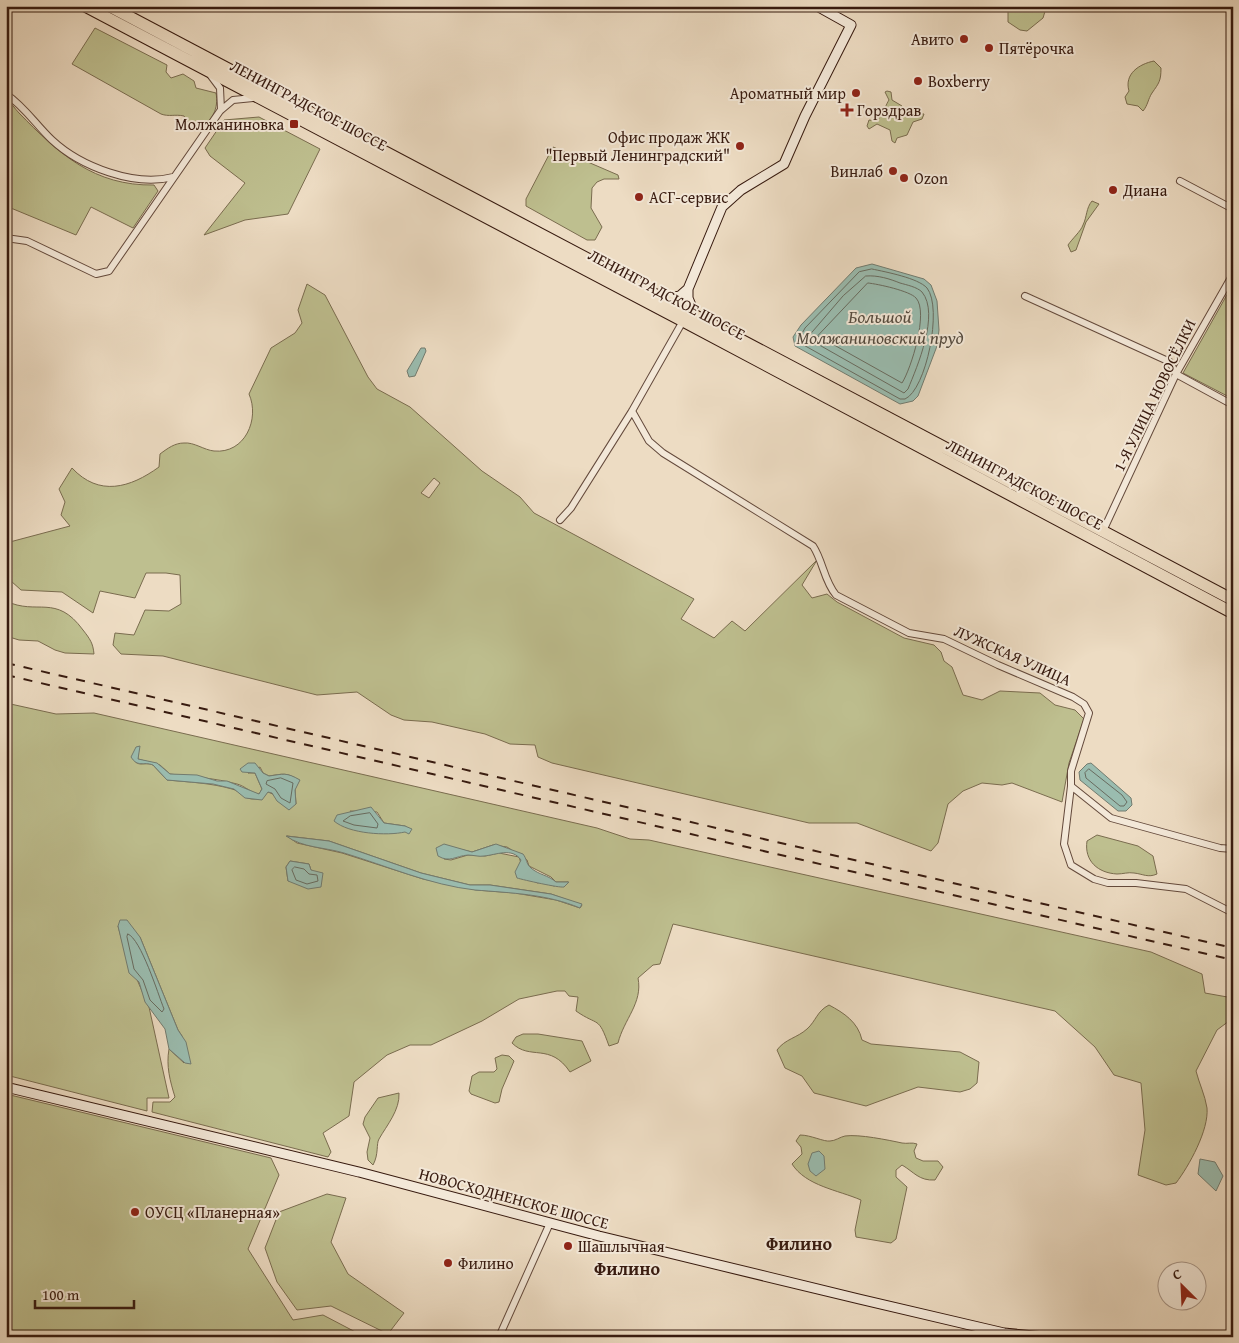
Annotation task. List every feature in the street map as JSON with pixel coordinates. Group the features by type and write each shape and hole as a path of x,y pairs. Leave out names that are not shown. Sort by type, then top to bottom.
{"highway":[{"name":"ЛЕНИНГРАДСКОЕ ШОССЕ","path":"85,6 1233,613"},
{"name":"ЛЕНИНГРАДСКОЕ ШОССЕ","path":"109,6 1233,600"}],"main road":[{"path":"664,299 680,296 688,290 722,207 741,190 774,172 784,164 805,116 851,26 817,6"},
{"path":"688,290 690,303 695,315"},
{"name":"НОВОСХОДНЕНСКОЕ ШОССЕ","path":"6,1087 359,1172 550,1223 971,1326 1004,1333 1044,1337"}],"street":[{"path":"202,67 215,79 220,88 222,103 220,111"},
{"path":"6,94 32,116 53,141 90,165 125,178 160,180 173,176"},
{"path":"6,238 26,241 96,274 102,273 114,266 173,176 196,149 220,111 233,100 244,97 262,99"},
{"path":"1180,181 1233,209"},
{"name":"1-Я УЛИЦА НОВОСЁЛКИ","path":"1103,531 1176,374 1233,274"},
{"path":"1024,296 1170,362 1176,374 1233,405"},
{"path":"560,520 571,508 632,411 683,321"},
{"name":"ЛУЖСКАЯ УЛИЦА","path":"632,411 649,441 663,454 813,546 819,555 830,588 836,595 909,633 944,639 998,665 1073,697 1084,704 1089,713 1071,771 1064,844 1071,865 1094,879 1108,883 1145,884 1186,889 1233,913"},
{"path":"1071,786 1111,818 1220,848 1233,849"},
{"path":"498,1337 550,1223"}],"green space":[{"path":"1008,6 1042,6 1046,8 1043,18 1027,31 1020,30 1008,22"},
{"path":"95,28 167,65 166,72 171,78 183,74 194,81 196,88 216,93 215,109 208,123 199,130 192,128 184,116 161,114 72,64"},
{"path":"1154,61 1161,68 1160,79 1143,111 1138,106 1127,104 1125,97 1129,91 1129,80 1134,71 1138,67"},
{"path":"885,92 891,92 892,100 902,106 907,113 924,114 922,119 913,122 907,135 897,138 895,143 892,141 890,130 877,124 869,129 867,126 869,120 877,119 882,115 889,100"},
{"path":"6,99 49,142 79,165 113,180 133,184 154,185 158,191 133,228 91,207 76,235 6,206"},
{"path":"259,117 320,149 288,214 245,220 204,235 245,183 210,156 205,148 224,120"},
{"path":"553,147 618,175 619,179 604,179 597,182 592,188 591,208 602,227 595,240 587,240 526,206 526,199"},
{"path":"1092,201 1099,204 1086,222 1076,250 1071,252 1068,245 1082,227"},
{"path":"307,284 325,295 368,377 377,389 410,407 482,471 520,497 534,513 694,599 681,619 714,638 732,621 745,631 817,560 802,585 812,598 827,594 837,602 904,638 934,645 941,652 944,661 952,667 963,695 982,700 1000,691 1040,693 1055,705 1075,710 1084,719 1069,763 1062,802 1012,783 1002,785 982,783 963,791 948,804 938,843 931,851 857,823 809,823 552,763 538,757 535,745 510,744 485,734 432,722 404,720 391,715 357,692 317,695 163,656 121,654 113,645 115,633 134,635 145,610 169,611 181,604 180,575 146,573 135,598 100,591 93,613 62,592 21,590 6,579 6,543 70,526 61,515 65,502 59,489 72,468 82,477 93,483 115,486 137,480 159,467 160,454 175,445 188,443 214,451 234,447 242,441 251,424 253,414 249,394 271,348 295,333 302,323 298,310","holes":["434,478 440,483 429,498 421,493"]},
{"path":"1233,284 1233,399 1183,373"},
{"path":"6,601 27,607 46,607 64,612 88,636 94,654 65,653 38,641 19,640 6,636"},
{"path":"6,703 56,714 94,713 597,828 630,839 649,840 1151,952 1202,974 1205,993 1233,998 1233,1018 1217,1030 1196,1071 1207,1108 1205,1127 1187,1167 1176,1183 1166,1185 1138,1175 1145,1130 1141,1083 1114,1075 1095,1047 1055,1011 673,924 660,964 653,965 638,978 638,995 618,1043 609,1046 600,1026 576,1011 578,997 569,996 565,991 519,999 482,1021 431,1045 410,1045 387,1055 354,1082 349,1116 323,1133 331,1152 328,1157 152,1112 153,1102 170,1102 175,1097 169,1073 168,1055 169,1049 184,1063 182,1036 140,937 135,932 118,926 125,952 149,1007 169,1098 147,1098 147,1111 6,1075","holes":["139,746 138,759 160,765 170,774 229,782 259,794 262,789 255,773 248,773 260,767 263,773 269,776 281,774 295,777 299,780 295,789 296,804 268,792 263,797 252,799 245,797 235,790 224,787 167,780 153,765 139,764 132,757","350,811 377,812 384,823 405,826 411,830 374,833 363,828","287,836 329,841 421,873 470,885 490,885 551,894 582,905 580,908 556,900 515,893 476,890 423,879 342,853 297,843","493,845 507,847 527,860 529,866 551,877 556,882 568,882 554,886 544,882 537,883 521,863 519,857 499,853 485,856 468,855 451,860 444,859 451,847 472,852","290,861 309,864 311,870 288,881 286,867"]},
{"path":"1097,835 1138,846 1153,856 1157,874 1148,876 1132,873 1117,874 1098,868 1090,860 1087,848 1087,841"},
{"path":"829,1005 850,1019 857,1028 862,1040 871,1044 960,1052 979,1062 977,1083 970,1089 960,1092 918,1087 866,1106 814,1093 802,1076 785,1068 777,1050 784,1043 807,1029 822,1010"},
{"path":"523,1034 538,1034 582,1041 591,1061 570,1072 555,1057 548,1054 526,1051 512,1043 516,1037"},
{"path":"502,1055 509,1056 514,1061 502,1089 499,1102 495,1103 471,1094 469,1091 472,1076 479,1072 494,1072 497,1069 495,1058"},
{"path":"399,1093 395,1111 378,1141 373,1165 368,1160 367,1152 370,1138 363,1124 365,1117 378,1098"},
{"name":"ОУСЦ «Планерная»","path":"6,1094 271,1158 279,1175 248,1249 293,1320 323,1315 365,1337 6,1337"},
{"path":"800,1135 827,1141 845,1136 858,1136 915,1143 917,1144 914,1151 916,1158 923,1161 938,1161 943,1167 935,1180 929,1180 921,1178 902,1165 896,1170 896,1177 907,1187 896,1239 891,1243 856,1237 855,1230 861,1200 805,1178 798,1171 792,1164 802,1154 801,1147 796,1141"},
{"path":"327,1194 346,1198 331,1242 348,1274 404,1313 388,1334 331,1306 297,1310 277,1282 265,1248 279,1212"}],"water":[{"name":"Большой Молжаниновский пруд","path":"872,264 924,279 931,285 937,301 939,330 937,346 918,396 913,401 900,404 795,346 793,337 801,325 856,268"},
{"path":"421,348 425,348 426,351 415,376 409,377 407,371"},
{"path":"140,746 138,759 157,763 170,774 197,775 217,781 227,781 259,794 262,789 255,773 242,772 240,769 248,763 255,763 263,773 269,776 282,774 291,776 300,780 295,790 296,804 289,810 277,801 272,793 268,792 262,800 245,798 234,789 213,784 167,780 153,765 138,763 131,757 136,747"},
{"path":"1091,763 1131,798 1132,805 1126,811 1118,811 1080,780 1079,772 1087,764"},
{"path":"371,807 384,823 412,829 409,834 405,832 388,834 368,833 349,829 334,821 337,815"},
{"path":"286,836 329,841 421,873 470,885 490,885 551,894 582,904 580,908 542,897 458,888 344,853 299,843"},
{"path":"444,844 472,852 496,844 523,854 531,868 556,882 569,882 564,887 561,887 517,878 515,872 521,860 509,853 482,856 468,855 449,859 442,858 438,856 436,848"},
{"path":"290,861 309,864 311,870 323,873 321,887 308,889 288,881 286,867"},
{"path":"120,920 127,920 140,937 178,1030 186,1042 191,1064 185,1063 169,1049 165,1029 145,1002 139,982 129,973 118,926"},
{"path":"819,1151 824,1156 825,1169 816,1176 810,1171 808,1164 812,1153"},
{"path":"1200,1159 1215,1162 1223,1176 1216,1191 1198,1174"}],"railway":[{"path":"6,663 1233,948"},
{"path":"6,675 1233,960"}],"place":[{"name":"Авито","path":"964,39"},
{"name":"Пятёрочка","path":"989,48"},
{"name":"Boxberry","path":"918,81"},
{"name":"Ароматный мир","path":"856,93"},
{"name":"Горздрав","path":"847,110"},
{"name":"Молжаниновка","path":"294,124"},
{"name":"Офис продаж ЖК \"Первый Ленинградский\"","path":"740,146"},
{"name":"Винлаб","path":"893,171"},
{"name":"Ozon","path":"904,178"},
{"name":"Диана","path":"1113,190"},
{"name":"АСГ-сервис","path":"639,197"},
{"name":"ОУСЦ «Планерная»","path":"135,1212"},
{"name":"Шашлычная","path":"568,1246"},
{"name":"Филино","path":"448,1263"}],"district":[{"name":"Филино","path":"799,1243"},
{"name":"Филино","path":"627,1268"}]}
